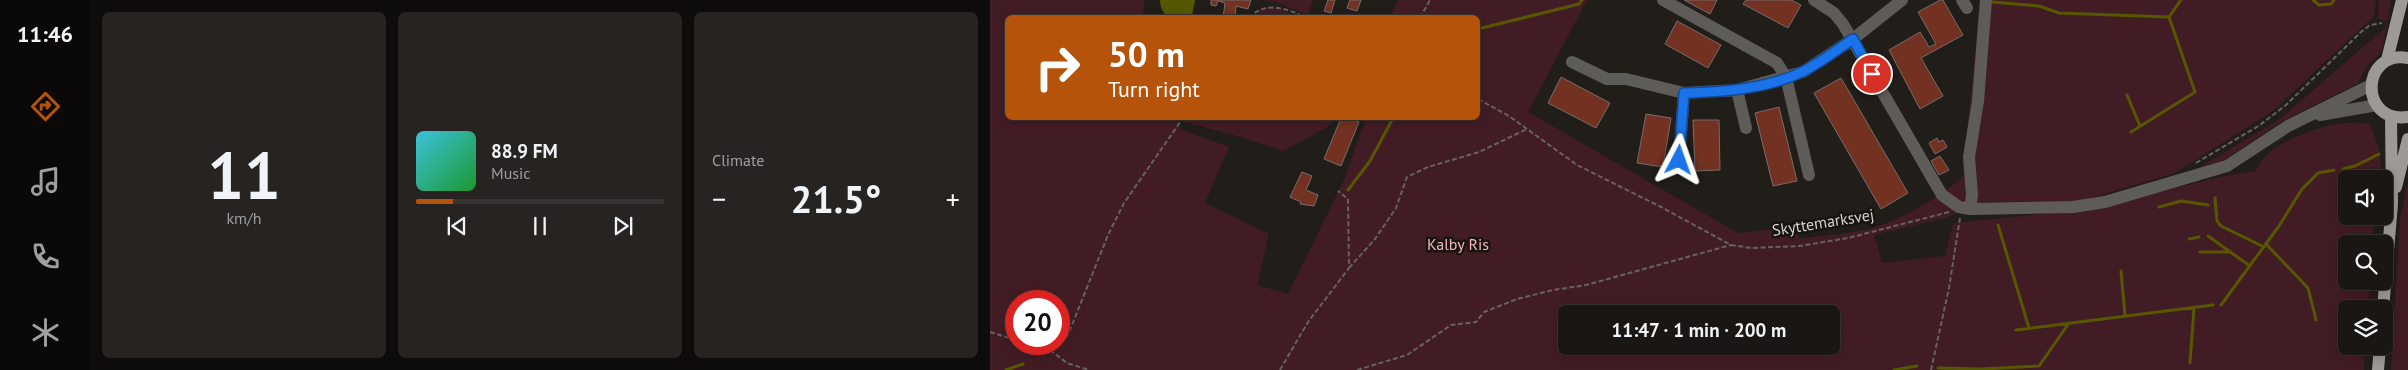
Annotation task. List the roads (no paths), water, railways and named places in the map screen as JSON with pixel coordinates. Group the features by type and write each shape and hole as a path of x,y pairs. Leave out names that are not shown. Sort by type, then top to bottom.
{"main road":[{"path":"2402,0 2387,60 2373,75 2371,85 2377,105 2391,116 2408,117"},
{"path":"2387,60 2408,58"},
{"path":"2391,116 2392,170"},
{"path":"2393,200 2408,139"},
{"path":"2384,300 2390,225"},
{"path":"2378,370 2379,355"}],"street":[{"path":"1663,0 1777,63 1786,77 1809,175"},
{"path":"1814,0 1834,13 1853,39 1942,195 1965,208 2073,207 2105,202 2227,166 2288,126 2371,85"},
{"path":"1572,62 1607,79 1626,79 1684,93 1737,90 1803,72 1853,39 1902,0"},
{"path":"1965,208 1972,195 1969,156 1978,101 1986,0"},
{"path":"1737,90 1746,128"},
{"path":"1679,160 1684,93"},
{"path":"2308,117 2377,105"}],"waterway":[{"path":"1480,29 1579,4 1582,0"},
{"path":"1992,2 2039,6 2059,13 2169,17 2181,0"},
{"path":"2313,0 2319,5 2331,4 2334,0"},
{"path":"2131,132 2195,92 2169,17"},
{"path":"2127,95 2140,126"},
{"path":"1348,190 1370,161 1392,120"},
{"path":"2343,169 2355,166 2379,154"},
{"path":"2221,305 2279,226 2302,189 2318,173 2334,170"},
{"path":"2215,198 2217,221 2221,226 2264,247"},
{"path":"2159,207 2181,201 2208,205"},
{"path":"1998,225 2029,328"},
{"path":"2208,236 2250,266"},
{"path":"2189,239 2199,237"},
{"path":"2266,244 2308,288 2316,320"},
{"path":"2200,252 2229,252"},
{"path":"2121,271 2125,316"},
{"path":"2016,330 2213,305"},
{"path":"2190,363 2194,308"},
{"path":"1938,368 1981,369 2039,366 2069,323"},
{"path":"1006,370 1023,364"},
{"path":"1894,370 1917,366"}],"park label":[{"name":"Kalby Ris","path":"1458,244"}]}
